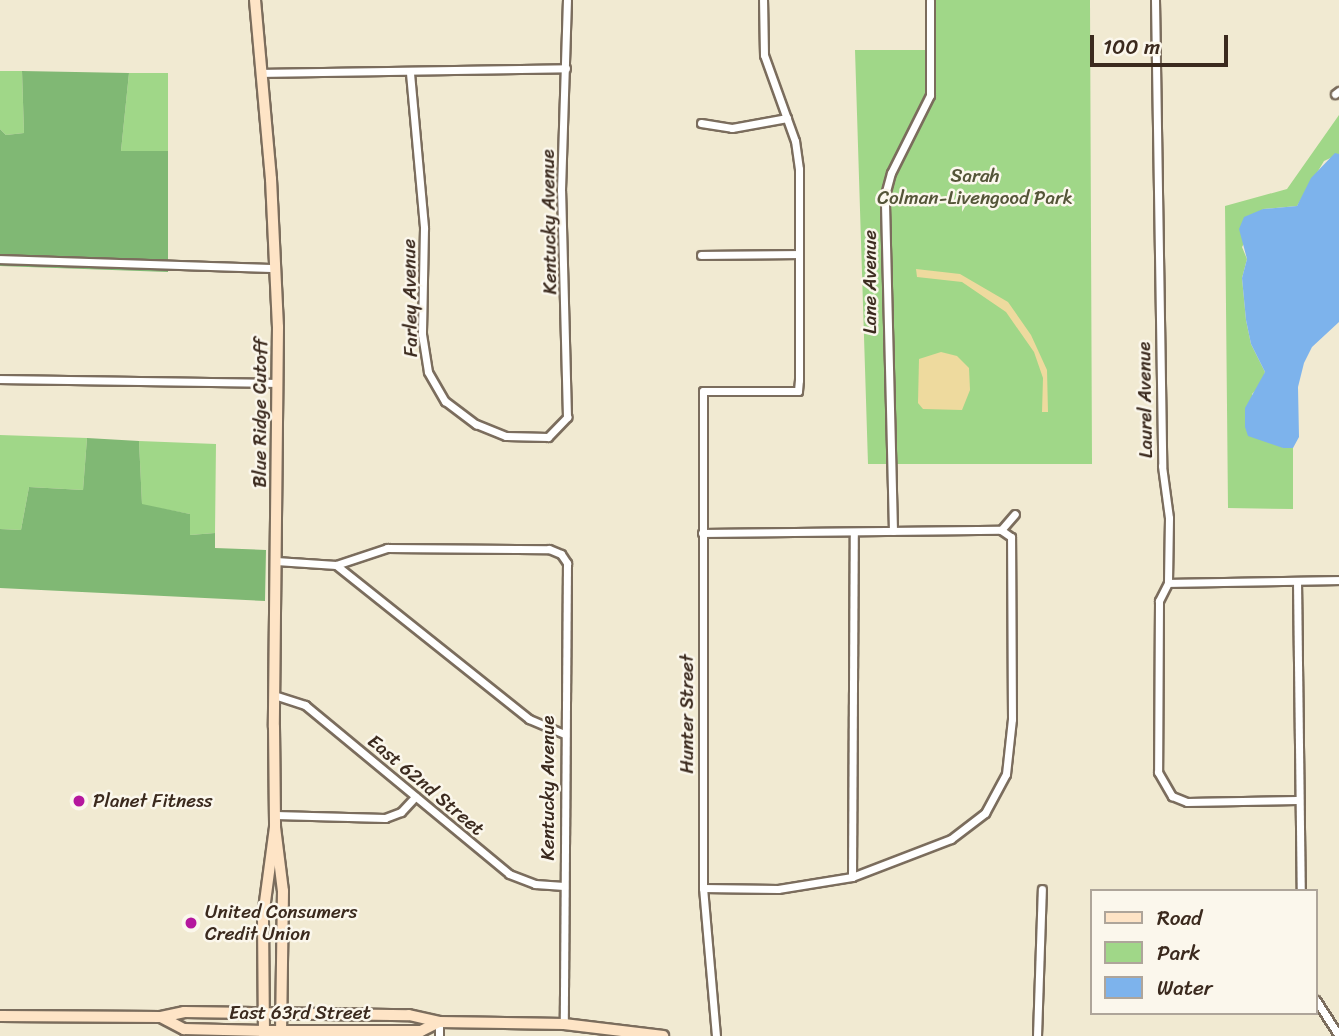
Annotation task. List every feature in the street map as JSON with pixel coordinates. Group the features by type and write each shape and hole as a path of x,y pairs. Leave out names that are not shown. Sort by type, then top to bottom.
{"main road":[{"name":"Blue Ridge Cutoff","path":"255,0 275,268 278,383 275,827 263,917 264,1034"},
{"name":"Blue Ridge Cutoff","path":"275,827 282,855 281,1034"},
{"name":"East 63rd Street","path":"0,1016 161,1017 184,1012 282,1012 409,1016 439,1022 564,1024 602,1032 663,1036"},
{"name":"East 63rd Street","path":"161,1017 184,1029 264,1034 421,1031 439,1022"}],"street":[{"name":"Kentucky Avenue","path":"551,436 567,417 561,190 567,0"},
{"path":"701,255 799,254 799,169 787,118 764,55 763,0"},
{"name":"Lane Avenue","path":"893,531 886,195 891,173 930,95 930,0"},
{"name":"Laurel Avenue","path":"1155,0 1168,583 1159,601 1158,772 1170,794 1187,802 1297,800"},
{"path":"259,73 410,73 566,68"},
{"name":"Farley Avenue","path":"410,73 424,228 422,334 428,372 445,401 476,424 506,436 551,436"},
{"path":"701,123 732,128 787,118"},
{"name":"Hunter Street","path":"716,1036 703,888 702,391 798,391 799,254"},
{"path":"0,259 275,268"},
{"path":"0,379 278,383"},
{"path":"1001,530 1015,514"},
{"path":"702,533 1001,530 1011,537 1012,719 1006,774 993,801 969,828 951,839 852,877 778,889 703,888"},
{"path":"852,877 855,532"},
{"name":"Kentucky Avenue","path":"336,565 387,548 549,549 561,554 567,563 564,1024"},
{"path":"276,561 336,565 529,719 564,734"},
{"path":"1168,583 1339,580"},
{"path":"1297,581 1297,800 1301,889"},
{"name":"East 62nd Street","path":"274,695 305,705 509,874 535,884 564,886"},
{"path":"275,815 385,818 401,812 415,797"},
{"path":"1037,1036 1042,889"},
{"path":"1318,1003 1339,1036"},
{"path":"439,1022 439,1036"}],"green space":[{"name":"Sarah Colman-Livengood Park","path":"935,0 1090,0 1092,464 868,464 855,50 935,50"},
{"path":"0,71 22,71 24,133 6,135 0,129"},
{"path":"22,71 129,73 121,151 168,151 168,272 0,266 0,129 6,135 24,133"},
{"path":"129,73 168,73 168,151 121,151"},
{"path":"1339,115 1339,154 1324,161 1297,206 1263,209 1242,247 1247,259 1242,278 1246,320 1251,344 1265,372 1262,384 1252,394 1283,448 1293,448 1293,509 1228,508 1225,206 1287,189"},
{"path":"0,435 87,438 83,490 29,487 21,530 0,529"},
{"path":"87,438 139,441 142,504 190,514 190,535 215,533 215,548 266,550 265,601 0,588 0,529 21,530 29,487 83,490"},
{"path":"139,441 216,444 215,533 190,535 190,514 142,505"}],"sand":[{"path":"916,269 960,274 1008,302 1031,335 1047,370 1048,412 1042,412 1043,378 1034,352 1006,312 962,282 917,277"},
{"path":"941,352 957,356 969,368 970,390 962,410 923,409 918,403 919,359"}],"water":[{"path":"1335,153 1339,154 1339,322 1312,347 1304,363 1298,387 1299,437 1293,448 1283,448 1248,436 1245,427 1245,408 1265,372 1251,344 1246,320 1242,278 1247,259 1239,229 1244,217 1263,209 1297,206 1311,178"}],"place":[{"name":"Planet Fitness","path":"79,801"},
{"name":"United Consumers Credit Union","path":"191,923"}]}
